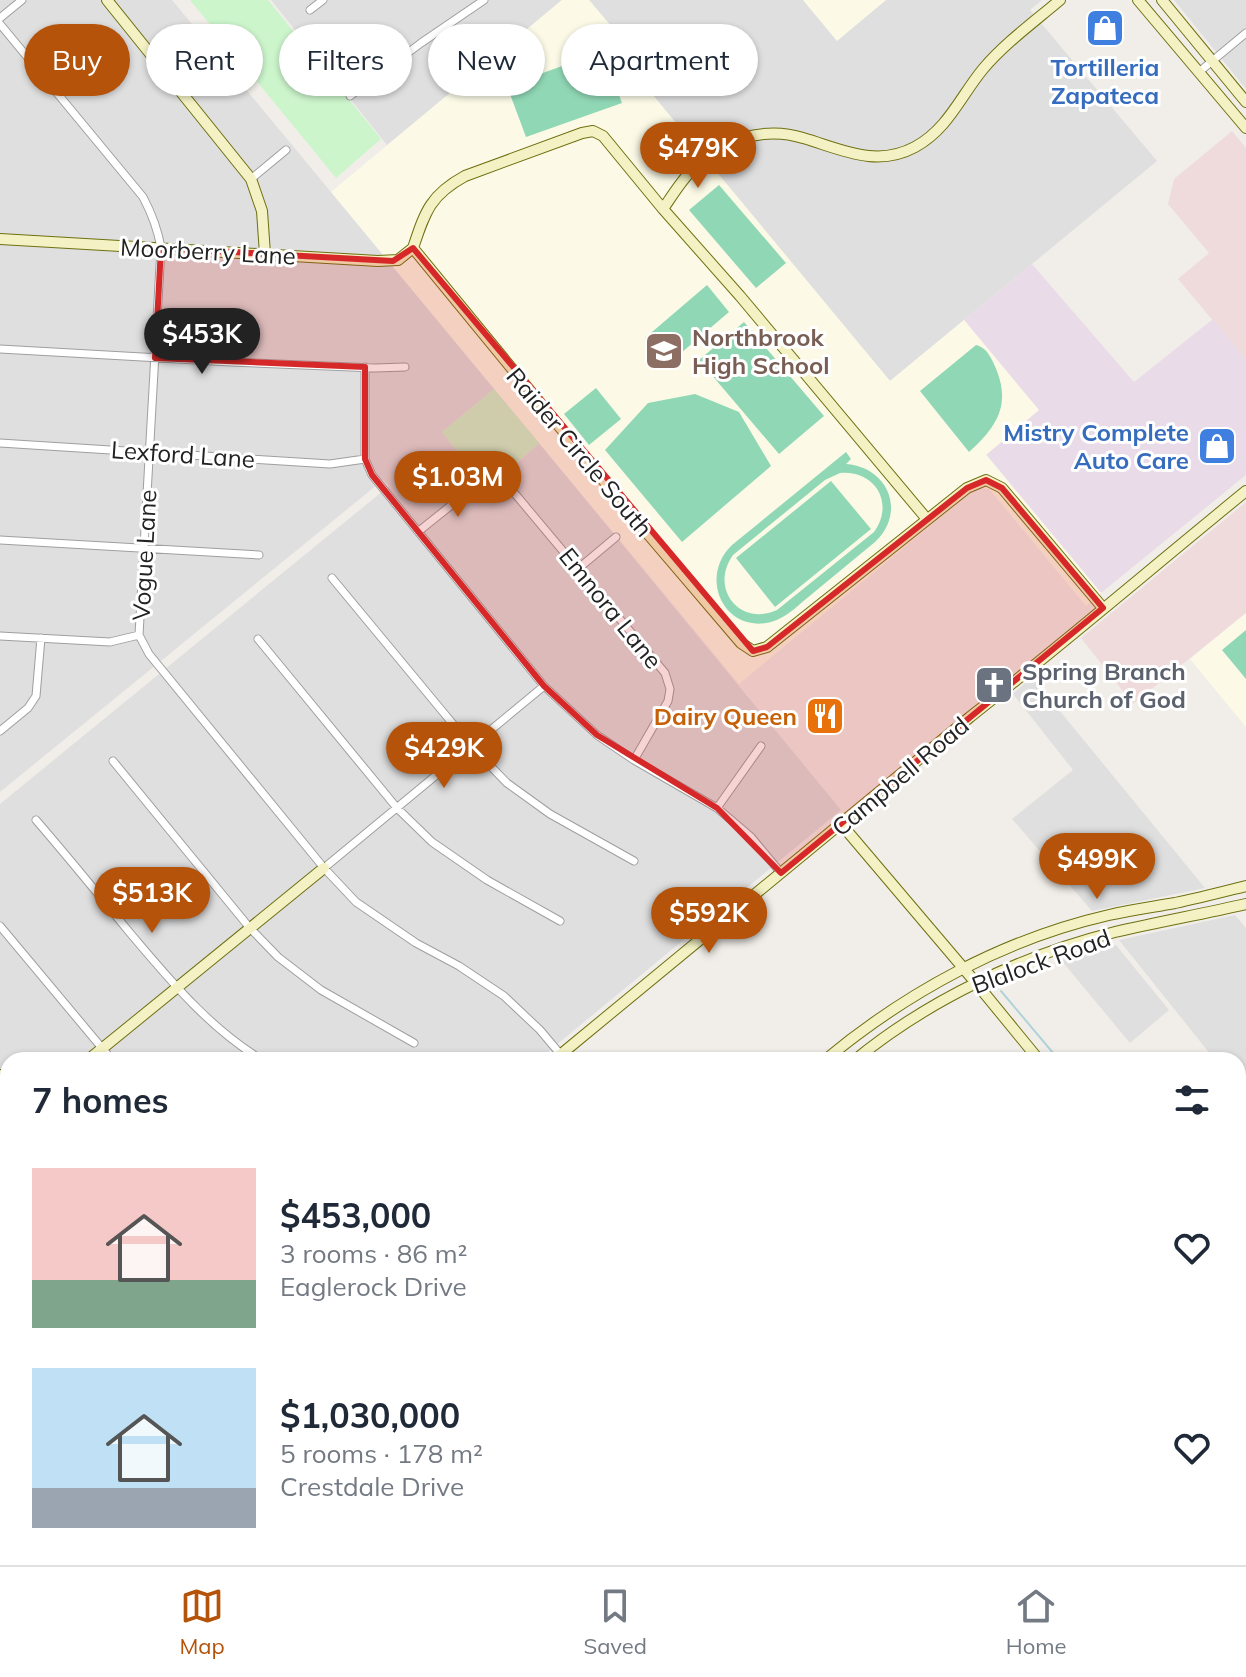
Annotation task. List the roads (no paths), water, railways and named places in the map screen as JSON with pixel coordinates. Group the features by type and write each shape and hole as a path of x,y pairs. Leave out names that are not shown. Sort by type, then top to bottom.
{"street":[{"path":"0,21 22,0"},
{"path":"107,0 251,179 262,211 265,254"},
{"path":"310,10 323,0"},
{"path":"412,50 484,0"},
{"path":"663,209 692,169 713,152 739,138 778,133 864,156 895,155 915,148 938,131 980,72 1060,0"},
{"path":"1138,0 1246,128"},
{"path":"1162,0 1246,102"},
{"name":"Vogue Lane","path":"0,21 143,197 156,225 161,248 139,635 160,669 324,868 356,902 504,996 522,1011 553,1052"},
{"path":"1165,33 1179,21"},
{"path":"1199,72 1246,33"},
{"path":"413,248 431,203 448,185 503,161 574,136 593,131 603,136 926,518 967,488 986,480 1002,488 1103,608"},
{"path":"251,179 286,150"},
{"name":"Moorberry Lane","path":"0,239 393,261 413,248"},
{"name":"Raider Circle South","path":"413,248 636,520 741,643 753,651 767,647 926,518"},
{"path":"0,349 405,367"},
{"path":"365,367 365,459 372,475 544,686 597,735 717,808 751,837 781,873"},
{"name":"Lexford Lane","path":"0,443 330,464 365,459"},
{"name":"Emnora Lane","path":"419,531 484,479 506,483 665,673 670,689 668,701 634,760"},
{"name":"Campbell Road","path":"563,1052 1246,491"},
{"path":"579,568 616,537"},
{"path":"0,540 259,555"},
{"path":"332,578 472,747 507,783 550,814 634,861"},
{"path":"0,636 110,642 139,635"},
{"path":"0,731 28,708 36,696 41,638"},
{"path":"258,639 397,808 432,842 487,880 560,921"},
{"path":"98,1052 544,686"},
{"path":"717,808 761,746"},
{"path":"113,761 249,927 278,957 321,990 414,1043"},
{"path":"36,820 176,987 215,1026 250,1052"},
{"path":"842,825 1032,1052"},
{"name":"Blalock Road","path":"835,1052 907,1000 963,968 1035,938 1108,915 1246,886"},
{"name":"Blalock Road","path":"866,1052 919,1013 976,983 1044,955 1113,933 1246,904"},
{"path":"0,926 105,1052"}],"waterway":[{"path":"1001,991 1052,1052"}],"place":[{"name":"Tortilleria Zapateca","path":"1105,28"},
{"name":"Northbrook High School","path":"664,351"},
{"name":"Mistry Complete Auto Care","path":"1217,446"},
{"name":"Spring Branch Church of God","path":"994,685"},
{"name":"Dairy Queen","path":"825,716"}]}
